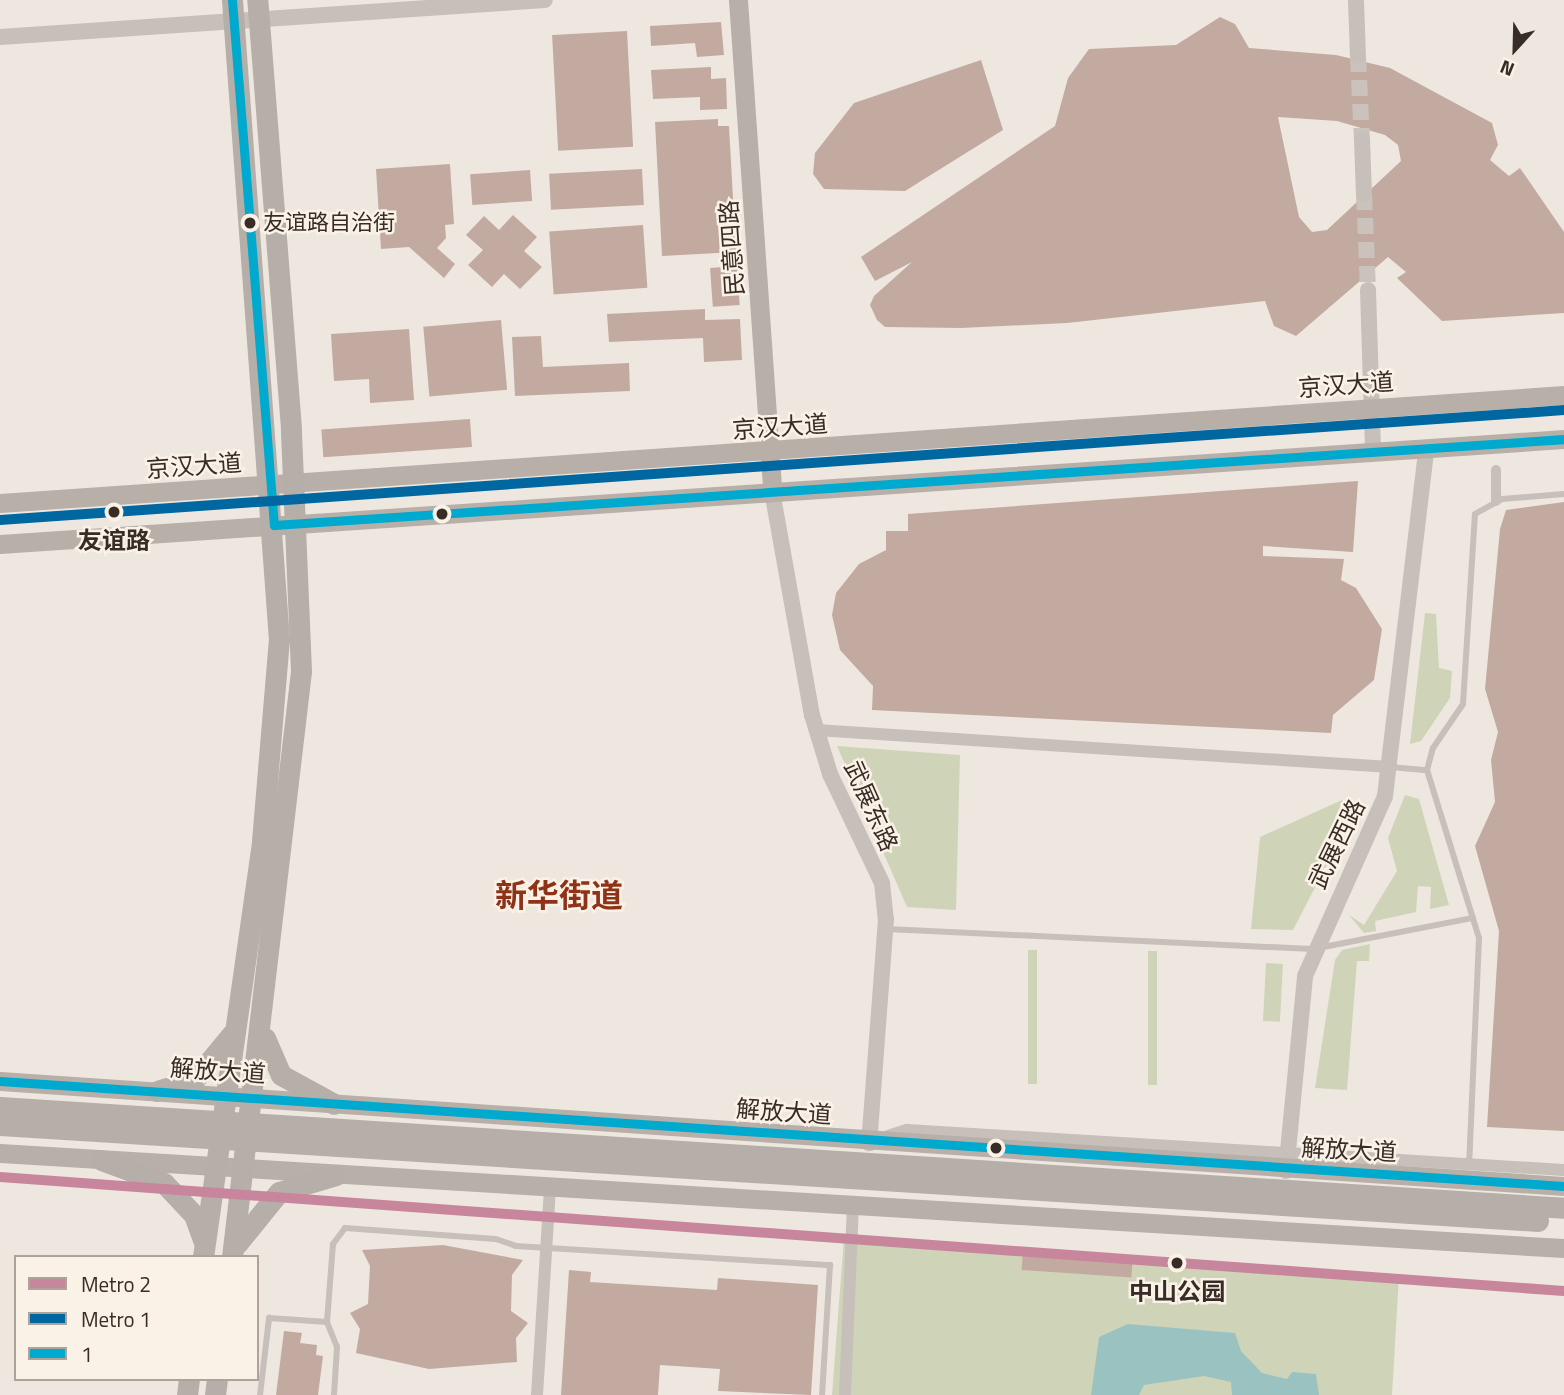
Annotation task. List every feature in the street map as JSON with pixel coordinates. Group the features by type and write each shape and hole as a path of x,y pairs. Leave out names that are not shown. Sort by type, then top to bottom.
{"main road":[{"name":"民意四路","path":"738,0 772,453 772,491"},
{"path":"232,1254 263,1023 299,708 297,523 258,9"},
{"path":"203,1250 239,1023 276,706 274,525 232,10"},
{"name":"京汉大道","path":"0,503 772,453 1564,395"},
{"path":"0,544 1564,440"},
{"path":"157,1091 206,1070 239,1023"},
{"path":"263,1023 281,1075 334,1104"},
{"name":"解放大道","path":"0,1081 869,1143 1287,1163 1564,1186"},
{"path":"0,1107 1564,1208"},
{"path":"0,1125 1564,1222"},
{"path":"0,1153 550,1189 853,1203 1564,1248"},
{"path":"101,1160 164,1183 194,1215 203,1250"},
{"path":"232,1254 279,1192 337,1175"}],"street":[{"path":"0,37 232,10 545,0"},
{"path":"1356,0 1358,56"},
{"path":"1362,140 1364,194"},
{"path":"1368,290 1373,453"},
{"name":"武展西路","path":"1287,1163 1297,1017 1313,949 1371,834 1390,767 1426,450"},
{"path":"1496,470 1496,501"},
{"name":"武展东路","path":"772,491 797,657 816,730 882,883 885,929 869,1143"},
{"path":"816,730 1390,767"},
{"path":"869,1143 907,1130 1083,1136 1287,1163 1469,1165 1564,1170"},
{"path":"537,1395 550,1189"},
{"path":"845,1395 853,1203"}],"lane":[{"path":"1469,1165 1480,949 1427,769 1433,748 1463,704 1475,514 1496,501 1564,494"},
{"path":"1390,767 1427,769"},
{"path":"885,929 1313,949 1473,918"},
{"path":"334,1395 337,1347 327,1322 333,1244 341,1229 548,1248 830,1265 822,1395"},
{"path":"260,1395 269,1318 327,1322"}],"green space":[{"path":"1425,613 1436,614 1439,668 1452,671 1450,698 1421,741 1410,744"},
{"path":"837,746 960,755 956,910 907,907"},
{"path":"1405,795 1419,799 1449,905 1430,909 1431,887 1418,886 1416,912 1375,921 1376,931 1364,933 1349,915 1364,925 1397,871 1388,838"},
{"path":"1342,800 1353,814 1293,930 1251,929 1260,837"},
{"path":"1370,944 1369,961 1357,961 1347,1090 1315,1088 1335,960 1342,950"},
{"path":"1028,950 1037,950 1037,1084 1028,1084"},
{"path":"1148,951 1157,951 1157,1085 1148,1085"},
{"path":"1266,963 1283,964 1280,1022 1263,1021"},
{"name":"中山公园","path":"844,1237 1399,1276 1392,1395 832,1395"}],"water":[{"path":"1128,1324 1235,1333 1241,1351 1262,1373 1287,1379 1292,1372 1316,1374 1319,1395 1232,1395 1231,1382 1204,1376 1144,1385 1139,1395 1091,1395 1099,1337"}],"building":[{"path":"1220,17 1235,24 1249,48 1336,55 1390,68 1492,123 1498,145 1490,160 1509,176 1520,168 1564,232 1564,313 1442,321 1397,278 1406,272 1388,257 1296,336 1274,326 1265,301 1067,323 961,328 885,327 877,320 870,305 874,296 912,262 875,281 861,257 1055,126 1068,78 1089,49 1176,45","holes":["1278,117 1337,121 1385,135 1398,145 1401,161 1327,230 1312,232 1299,217"]},
{"path":"721,22 724,55 697,57 695,43 651,46 650,26"},
{"path":"627,31 633,147 558,151 552,35"},
{"path":"981,60 1003,130 905,191 824,189 813,174 815,153 854,103"},
{"path":"711,67 711,79 726,78 727,109 700,110 700,97 653,99 651,70"},
{"path":"718,119 718,126 729,126 736,252 662,256 655,122"},
{"path":"450,164 454,224 445,225 446,238 437,248 455,264 444,278 409,247 381,249 376,169"},
{"path":"642,169 644,205 551,210 549,174"},
{"path":"530,170 532,201 472,205 470,174"},
{"path":"513,215 537,237 524,251 542,267 520,289 504,274 492,287 468,265 483,250 466,235 484,216 499,230"},
{"path":"643,225 647,288 554,294 549,232"},
{"path":"737,266 740,305 713,307 710,268"},
{"path":"705,309 705,320 740,319 742,360 704,362 703,338 609,342 607,314"},
{"path":"501,320 507,390 429,397 423,327"},
{"path":"409,329 414,400 370,403 369,379 334,381 331,334"},
{"path":"541,336 543,367 629,363 630,391 515,396 512,337"},
{"path":"470,419 472,447 323,457 321,429"},
{"path":"1358,481 1353,552 1263,546 1263,556 1344,559 1341,580 1356,588 1382,629 1374,680 1333,715 1331,733 872,710 873,686 840,650 832,615 836,593 859,564 886,550 886,531 908,531 908,514"},
{"path":"1564,502 1564,1131 1487,1127 1499,931 1475,846 1495,802 1491,760 1498,732 1485,689 1500,529 1506,510"},
{"path":"443,1245 523,1260 512,1275 511,1311 528,1323 516,1338 517,1362 429,1369 356,1353 360,1329 350,1313 368,1304 370,1266 362,1250"},
{"path":"1023,1250 1133,1258 1131,1278 1022,1270"},
{"path":"569,1270 591,1272 590,1282 717,1290 718,1278 818,1285 811,1395 718,1391 720,1369 660,1365 658,1395 561,1395"},
{"path":"284,1331 302,1333 300,1343 317,1345 316,1355 323,1356 318,1395 276,1395"}],"tunnel":[{"path":"1358,56 1362,140"},
{"path":"1364,194 1368,290"}],"metro line":[{"name":"1","path":"0,520 1564,410"},
{"name":"2","path":"0,1177 1564,1291"}],"transit line":[{"name":"1","path":"232,0 274,525 1564,439"},
{"name":"1","path":"0,1081 1564,1186"}],"place":[{"name":"友谊路自治街","path":"250,223"},
{"name":"友谊路","path":"114,512"},
{"name":"中山公园","path":"1177,1263"}],"district":[{"name":"新华街道","path":"559,895"}]}
